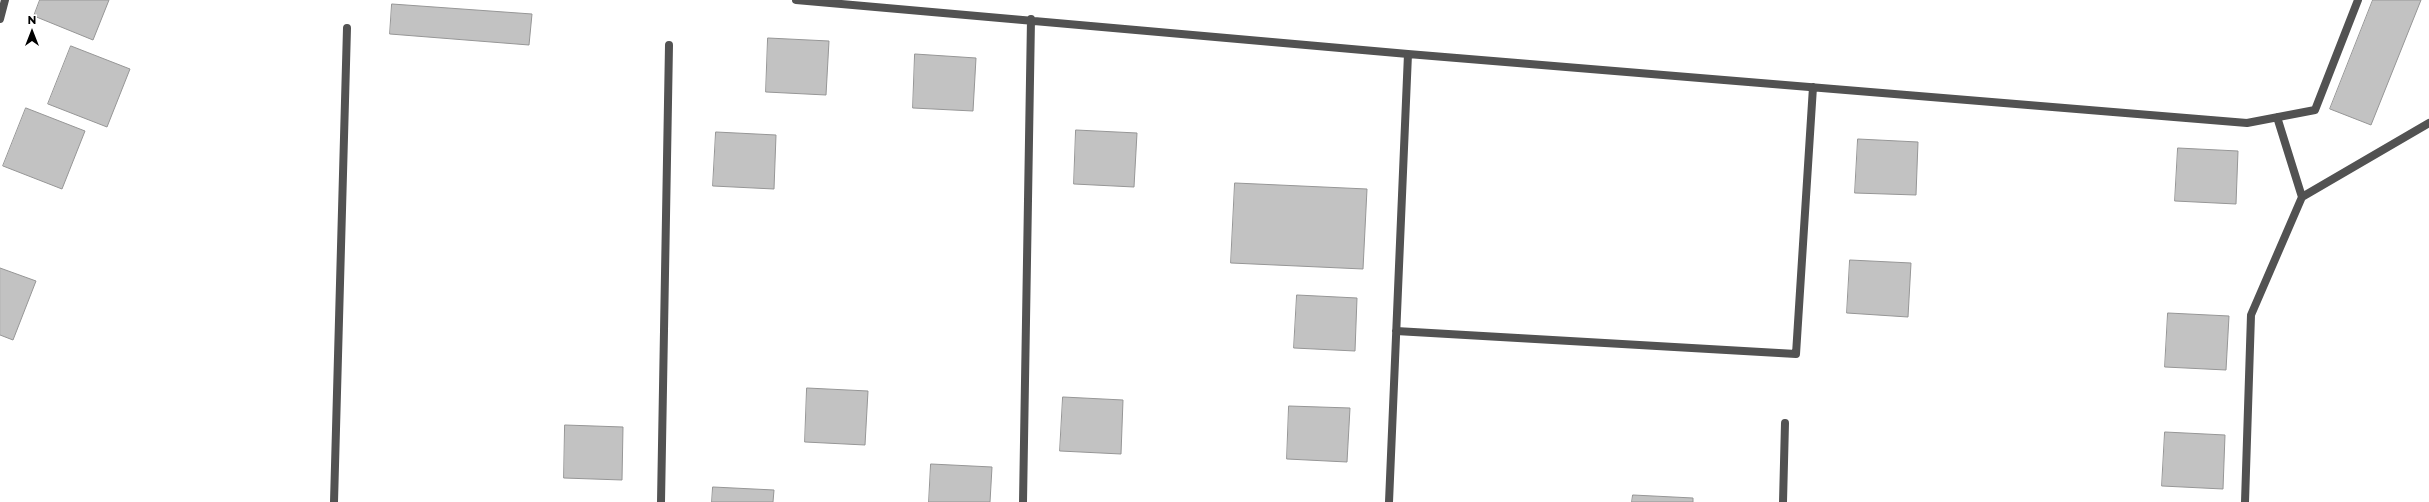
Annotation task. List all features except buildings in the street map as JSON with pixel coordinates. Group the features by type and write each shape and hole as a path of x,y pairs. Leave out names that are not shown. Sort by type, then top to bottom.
{"street":[{"path":"0,19 5,0"},
{"path":"796,0 1031,19 1408,54 2247,123 2315,110 2358,0"},
{"path":"1023,502 1031,19"},
{"path":"334,502 347,28"},
{"path":"661,502 669,45"},
{"path":"1389,502 1408,54"},
{"path":"1396,331 1796,354 1813,87"},
{"path":"2277,117 2302,197"},
{"path":"2245,502 2251,314 2302,197 2429,123"},
{"path":"1783,502 1785,423"}]}
